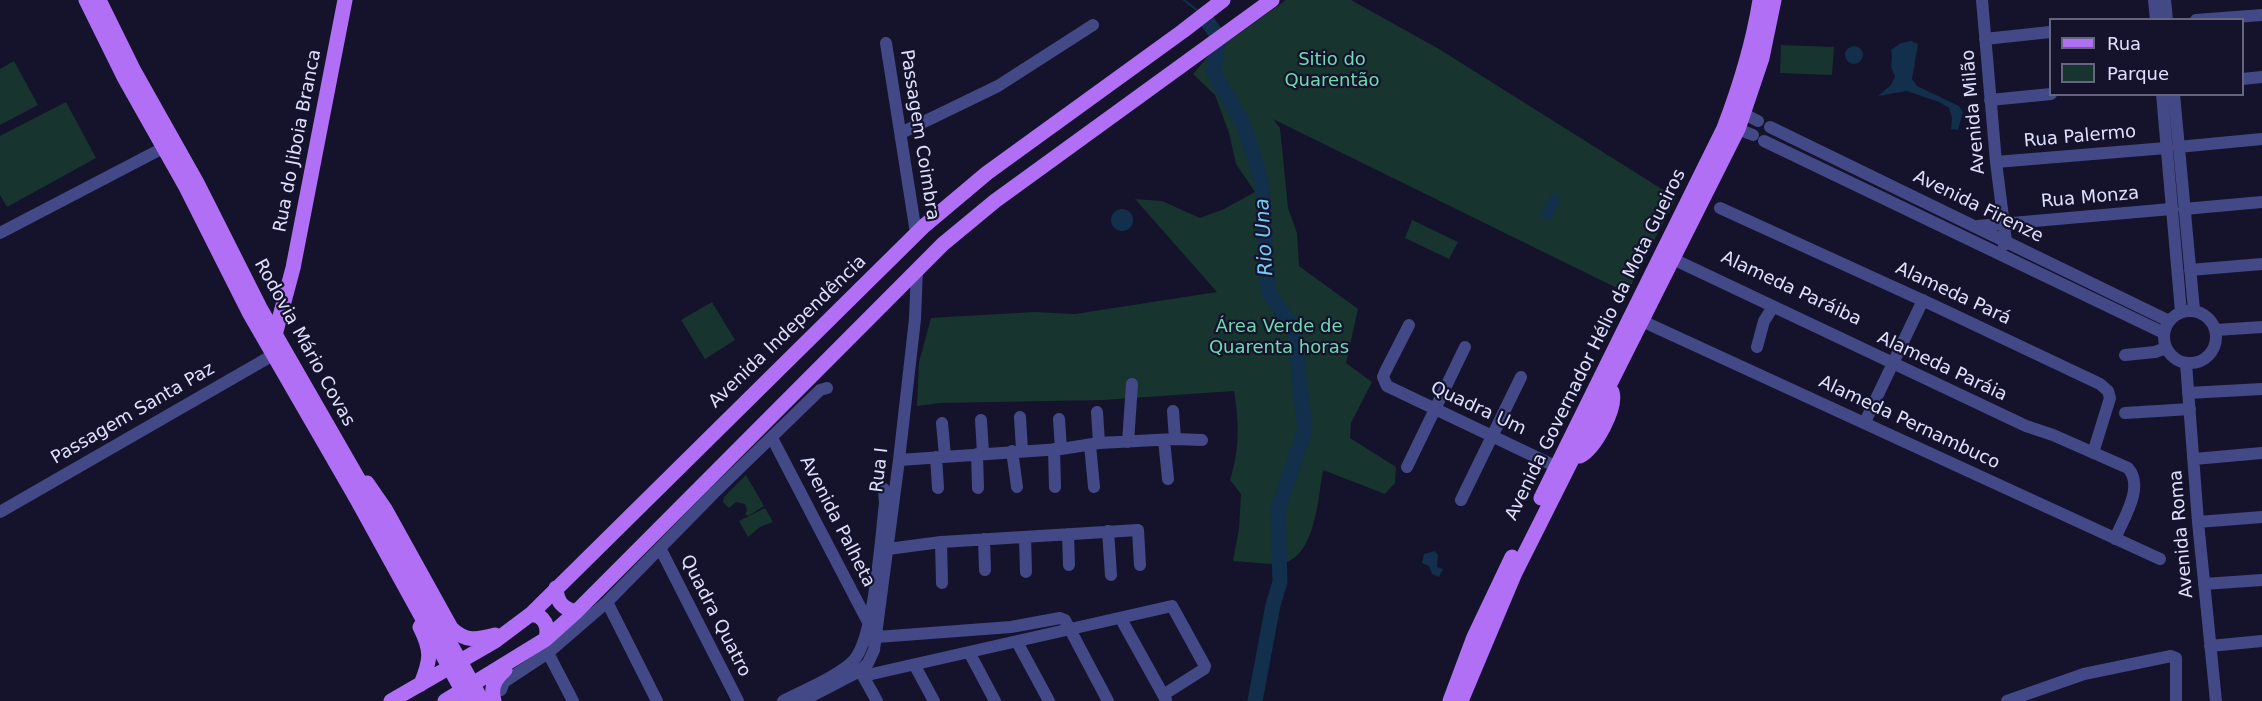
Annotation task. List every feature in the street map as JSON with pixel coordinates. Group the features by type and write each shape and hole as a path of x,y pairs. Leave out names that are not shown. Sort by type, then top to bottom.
{"main road":[{"name":"Rodovia Mário Covas","path":"86,0 123,77 255,311 360,492 431,605 482,701"},
{"name":"Rodovia Mário Covas","path":"99,0 134,71 197,183 255,311"},
{"name":"Rua do Jiboia Branca","path":"275,345 288,290 345,0"},
{"name":"Avenida Independência","path":"391,701 514,628 531,614 920,229 987,173 1184,32 1223,0"},
{"path":"446,701 526,652 547,646 576,612 943,244 995,201 1272,0"},
{"name":"Avenida Governador Hélio da Mota Gueiros","path":"1449,701 1492,596 1557,467 1603,386 1724,128 1738,92 1750,50 1760,0"},
{"path":"1603,386 1642,321 1741,121 1762,58 1774,0"},
{"path":"920,229 931,242 943,244"},
{"path":"904,245 914,255 917,269"},
{"path":"255,311 288,290"},
{"name":"Avenida Governador Hélio da Mota Gueiros","path":"1461,701 1514,575 1574,457 1587,452 1607,419 1614,400 1612,392 1603,386"},
{"path":"327,436 385,509 451,628 468,639 493,636 514,628"},
{"path":"327,436 350,500 416,616 428,644 429,665 420,684"},
{"name":"Rodovia Mário Covas","path":"360,492 468,701"},
{"path":"556,588 559,602 563,607 576,612"},
{"path":"531,614 545,621 548,631 547,646"},
{"path":"497,696 493,687 497,677 526,652"}],"street":[{"name":"Avenida Milão","path":"1981,0 2006,241"},
{"path":"2154,0 2156,18"},
{"path":"2165,0 2167,18"},
{"path":"2222,18 2262,15"},
{"path":"901,133 998,86 1093,25"},
{"path":"1985,39 2049,32"},
{"name":"Passagem Coimbra","path":"886,43 920,229"},
{"path":"2244,79 2262,77"},
{"path":"1990,99 2049,94"},
{"path":"2163,96 2170,115"},
{"path":"2174,96 2170,115 2171,209 2188,311"},
{"path":"1741,121 1758,121"},
{"path":"1741,121 1758,138 1806,162 2000,254 2166,327"},
{"name":"Avenida Firenze","path":"1770,128 2006,241 2166,327"},
{"name":"Rua Palermo","path":"1996,162 2262,140"},
{"path":"1799,142 1806,162"},
{"path":"2172,147 2184,209 2190,270 2188,311"},
{"path":"0,233 163,148"},
{"path":"1904,208 1910,195"},
{"path":"2184,209 2262,202"},
{"name":"Alameda Pará","path":"1720,208 1923,300 2086,377 2108,391 2109,405 2093,453"},
{"name":"Rua Monza","path":"1976,226 2171,209"},
{"path":"2000,254 2006,241"},
{"name":"Alameda Paráia","path":"1675,256 1773,307 1894,361"},
{"name":"Alameda Paráiba","path":"1675,256 2093,453"},
{"path":"2190,270 2262,264"},
{"name":"Rua I","path":"862,674 874,650 877,637 900,460 915,320 917,269"},
{"path":"1866,422 1923,300"},
{"path":"1757,347 1764,321 1773,307"},
{"path":"2166,327 2188,311"},
{"path":"2166,327 2166,348 2178,360 2195,363 2210,354 2217,339 2216,330 2208,317 2188,311"},
{"name":"Alameda Pernambuco","path":"1642,321 2160,559"},
{"name":"Quadra Um","path":"1409,324 1385,372 1384,382 1557,467"},
{"path":"2216,330 2262,327"},
{"name":"Passagem Santa Paz","path":"0,512 275,345"},
{"path":"1407,467 1465,347"},
{"path":"2125,355 2155,352 2166,348"},
{"name":"Avenida Roma","path":"2186,363 2198,522 2216,701"},
{"path":"1461,500 1521,377"},
{"path":"1132,384 1133,442"},
{"path":"497,696 504,682 547,646 607,602 820,390 827,388"},
{"path":"2188,393 2262,389"},
{"path":"2126,413 2190,409"},
{"path":"1133,442 1135,410"},
{"path":"1168,479 1173,411"},
{"path":"1094,487 1097,412"},
{"path":"1017,487 1020,417"},
{"path":"1055,487 1059,419"},
{"path":"978,488 981,420"},
{"path":"938,488 942,423"},
{"name":"Avenida Palheta","path":"772,438 869,624"},
{"path":"900,460 1017,450 1058,449 1095,444 1202,440"},
{"path":"2093,453 2128,468 2134,478 2135,489 2115,539"},
{"path":"2194,459 2262,453"},
{"path":"783,701 853,662 864,644 869,624 885,503 884,489"},
{"path":"2198,522 2262,517"},
{"path":"888,549 941,542 1138,530 1140,565"},
{"path":"1108,531 1111,575"},
{"path":"1068,534 1069,565"},
{"path":"1025,537 1026,572"},
{"path":"984,539 985,570"},
{"path":"941,542 942,583"},
{"name":"Quadra Quatro","path":"660,548 738,701"},
{"path":"2204,584 2262,580"},
{"path":"607,602 657,701"},
{"path":"802,701 817,698 862,674 915,666 1172,606 1205,666 1165,698 1121,619"},
{"path":"877,637 1011,627 1060,618 1065,620 1108,701"},
{"path":"2210,646 2262,641"},
{"path":"1017,642 1049,701"},
{"path":"547,646 573,701"},
{"path":"969,652 995,701"},
{"path":"2007,701 2084,674 2170,656 2176,658 2175,701"},
{"path":"915,666 934,701"},
{"path":"862,674 877,701"}],"green space":[{"path":"1286,0 1351,0 1439,49 1676,198 1627,293 1273,119 1280,128 1288,208 1297,233 1299,266 1358,309 1346,363 1372,382 1351,423 1350,438 1396,467 1395,483 1385,494 1323,470 1317,509 1309,537 1295,558 1274,564 1233,561 1239,529 1241,494 1230,480 1238,436 1234,391 1103,400 940,403 917,406 919,362 931,318 1034,312 1075,314 1217,292 1135,199 1162,201 1200,218 1224,209 1255,192 1236,164 1229,133 1215,95 1193,74 1210,54 1221,65 1224,44"},
{"path":"1781,45 1834,47 1832,75 1780,73"},
{"path":"14,61 38,105 0,125 0,69"},
{"path":"66,102 96,158 7,207 0,195 0,136"},
{"path":"1412,220 1458,242 1449,259 1405,238"},
{"path":"712,302 735,340 705,359 681,320"},
{"path":"746,475 764,506 748,516 745,514 747,510 745,504 736,502 729,508 723,502 724,497"},
{"path":"765,508 773,522 760,527 748,537 739,521"}],"water":[{"path":"1911,41 1918,44 1912,79 1917,86 1959,106 1963,112 1958,130 1951,129 1952,118 1949,108 1939,102 1907,91 1878,96 1891,85 1895,77 1891,66 1891,50 1901,43"},
{"path":"1854,46 1860,49 1863,55 1860,61 1854,64 1848,61 1845,55 1848,49"},
{"path":"1552,193 1561,198 1550,221 1540,216"},
{"path":"1122,209 1130,212 1133,220 1130,228 1122,231 1114,228 1111,220 1114,212"},
{"path":"1435,551 1438,555 1437,567 1443,569 1439,577 1432,574 1429,566 1422,563 1424,554"}],"waterway":[{"name":"Rio Una","path":"1184,0 1198,11"},
{"name":"Rio Una","path":"1203,15 1219,38 1213,72 1243,123 1262,184 1268,291 1294,329 1305,430 1278,510 1280,582 1273,605 1255,701"}],"park label":[{"name":"Sitio do Quarentão","path":"1332,70"},
{"name":"Área Verde de Quarenta horas","path":"1279,337"}]}
